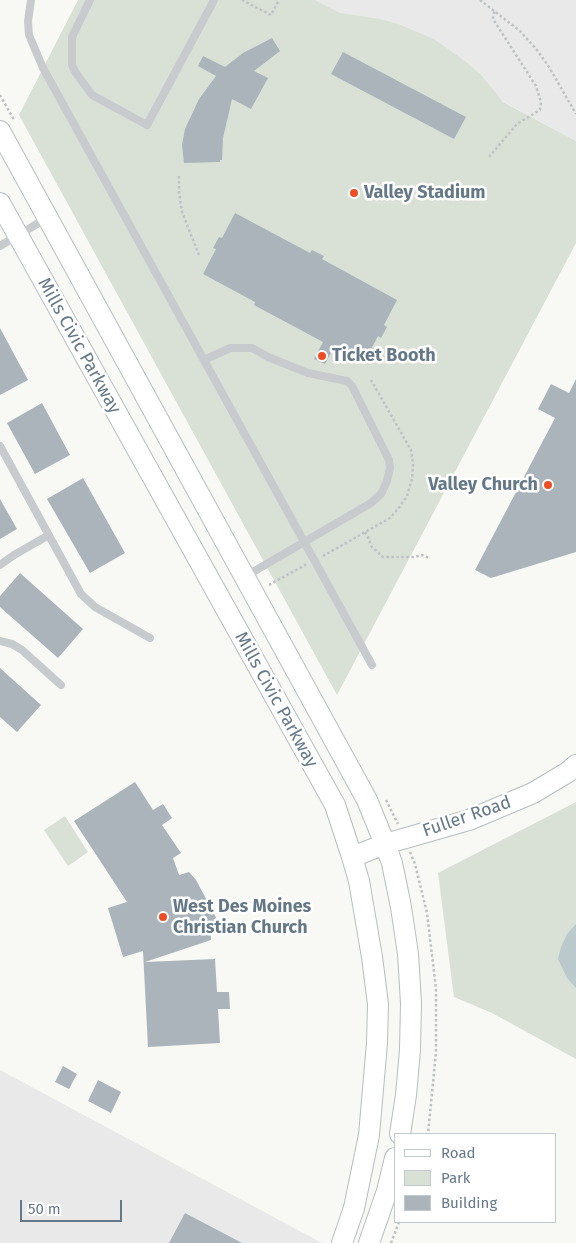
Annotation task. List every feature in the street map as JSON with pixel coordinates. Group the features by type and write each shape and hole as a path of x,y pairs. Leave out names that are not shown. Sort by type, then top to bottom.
{"main road":[{"name":"Mills Civic Parkway","path":"0,131 367,800 385,844 392,863 402,907 408,954 411,1003 410,1050 400,1133"},
{"name":"Mills Civic Parkway","path":"0,203 335,805 359,881 378,1004 377,1043 369,1135 354,1208 342,1243"},
{"name":"Fuller Road","path":"352,857 385,844 469,820 533,793 568,772 576,765"},
{"path":"370,1243 387,1191 394,1162"}],"lane":[{"path":"31,0 28,21 29,35 43,68 372,665"},
{"path":"80,0 89,2 72,37 72,65 76,73 92,95 147,125 214,0"},
{"path":"0,246 47,218"},
{"path":"204,360 230,348 252,348 296,368 347,381 352,386 389,460 390,468 387,481 381,494 371,503 244,577"},
{"path":"0,446 81,594 96,608 150,638"},
{"path":"0,565 49,535"},
{"path":"0,640 22,650 61,685"}],"path":[{"path":"242,0 271,15 278,0"},
{"path":"480,0 520,31 537,50 576,114"},
{"path":"489,157 517,124 540,110 541,102 536,86 493,19 495,10"},
{"path":"179,176 182,212 199,255"},
{"path":"366,532 371,546 383,557 414,557 422,555 429,558"},
{"path":"412,857 427,913 436,989 436,1052 428,1133"},
{"path":"391,1243 399,1223"}],"shaded area":[{"path":"315,0 576,0 576,141"},
{"path":"576,924 576,988 567,978 558,959 567,934"},
{"path":"0,1070 322,1243 0,1243"}],"green space":[{"path":"78,0 315,0 340,13 380,19 398,24 434,39 481,75 503,102 576,141 576,243 337,695 19,115"},
{"path":"576,802 576,1059 492,1013 454,997 438,873"},
{"path":"65,816 88,852 68,866 44,830"}],"building":[{"path":"272,38 280,51 254,71 268,78 251,109 232,99 223,138 222,160 220,162 184,163 182,145 185,129 199,99 216,76 198,66 203,56 225,67 243,53"},
{"path":"343,52 466,117 454,139 331,74"},
{"path":"235,213 310,253 312,250 324,256 322,259 397,300 384,325 387,327 381,338 378,336 365,361 335,345 325,364 314,359 323,342 254,305 255,302 203,274 216,249 213,248 219,237 222,238"},
{"path":"0,328 28,380 0,395"},
{"name":"Valley Church","path":"576,379 576,552 491,578 475,570 555,418 538,409 551,384 569,393"},
{"path":"42,403 70,455 35,474 7,423"},
{"path":"83,478 125,553 90,573 47,499"},
{"path":"0,499 17,529 0,539"},
{"path":"20,573 83,629 58,658 0,607 0,596"},
{"path":"0,668 41,705 17,732 0,717"},
{"name":"West Des Moines Christian Church","path":"135,782 153,810 163,804 172,818 162,825 181,853 173,858 179,875 189,872 196,880 220,925 211,928 211,940 145,962 215,959 217,992 229,992 230,1009 218,1009 220,1043 148,1047 143,951 123,957 108,908 127,902 74,821"},
{"path":"63,1066 77,1074 69,1089 55,1082"},
{"path":"98,1080 121,1092 111,1113 88,1101"},
{"path":"185,1213 242,1243 169,1243"}],"place":[{"name":"Valley Stadium","path":"354,193"},
{"name":"Ticket Booth","path":"322,356"},
{"name":"Valley Church","path":"548,485"},
{"name":"West Des Moines Christian Church","path":"163,917"}]}
